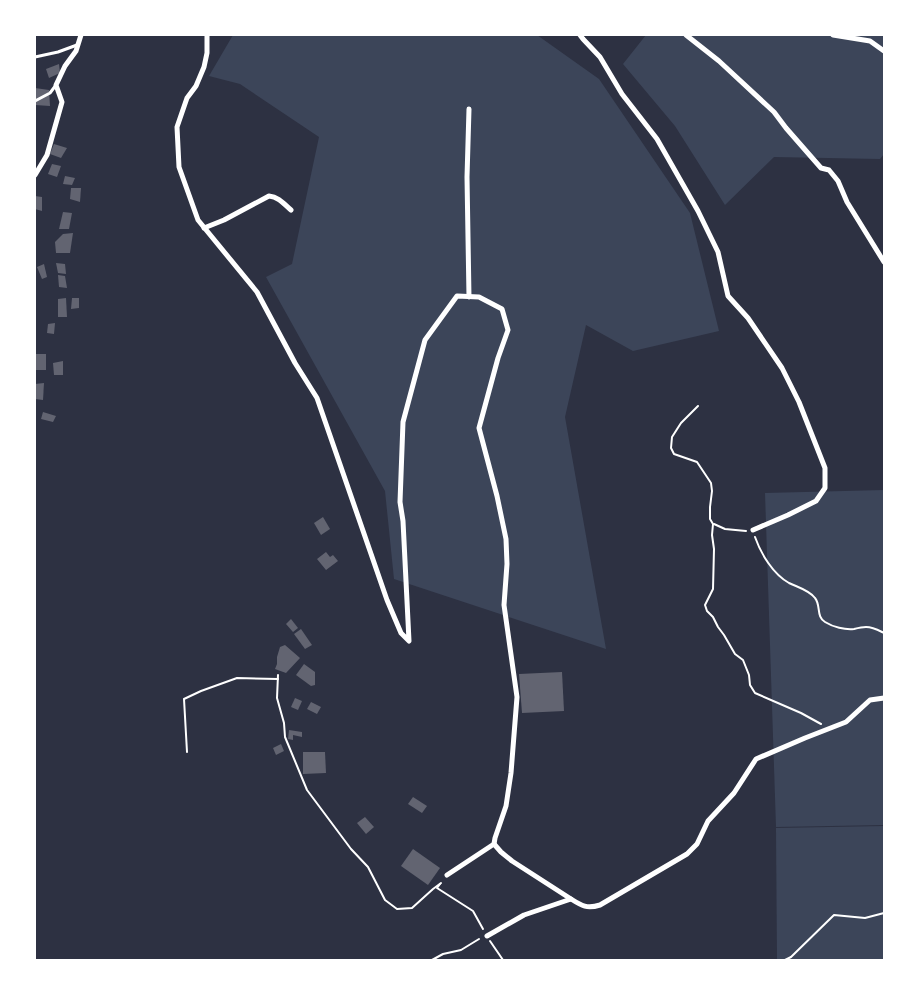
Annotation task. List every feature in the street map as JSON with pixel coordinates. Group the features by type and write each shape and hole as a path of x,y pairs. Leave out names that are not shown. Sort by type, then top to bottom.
{"street":[{"path":"35,175 47,155 62,102 56,85 65,66 76,51 81,35"},
{"path":"207,35 207,53 204,68 196,86 187,98 177,127 179,167 198,220 257,292 295,363 317,398 387,600 401,633 409,641 403,521 400,502 403,422 425,340 457,296 479,297 502,309 508,330 498,358 479,428 498,496 506,539 504,605 516,696 511,773 506,806 494,844 447,875"},
{"path":"580,35 600,57 622,94 657,139 698,211 718,252 728,296 748,318 782,368 799,402 825,468 825,488 816,501 754,530"},
{"path":"686,35 719,61 774,112 821,168 829,170 838,181 847,202 884,262"},
{"path":"833,35 870,41 884,51"},
{"path":"469,109 467,177 469,297"},
{"path":"204,228 224,220 269,196 280,200 291,210"},
{"path":"494,844 512,860 583,906 600,905 687,854 698,844 708,821 734,793 756,759 846,722 870,700 884,698"},
{"path":"487,936 524,915 571,899"}],"lane":[{"path":"35,57 78,45"},
{"path":"35,101 50,93 56,85"}],"path":[{"path":"698,406 681,423 672,437 671,448 674,454 697,462 711,483 710,519 713,524 714,549 713,589 705,605 707,611 714,617 734,654 743,660 749,675 750,685 755,693 801,713 829,729"},
{"path":"713,524 725,529 739,531 754,530 759,549 772,568 786,582 805,590 816,598 823,621 842,628 875,628 884,633"},
{"path":"278,675 278,698 285,737 308,790 350,849 368,868 385,900 397,909 412,908 441,883 437,888 474,911 487,936 503,960"},
{"path":"187,752 184,698 237,678 278,679"},
{"path":"785,960 792,957 834,915 864,918 884,913"},
{"path":"432,960 443,954 461,950 480,938 487,936"}],"shaded area":[{"path":"233,35 537,35 599,79 690,213 719,331 633,351 586,325 565,417 606,649 394,579 385,491 266,277 292,264 319,137 240,84 209,76"},
{"path":"646,35 884,35 884,154 880,159 774,157 725,205 675,126 623,64"},
{"path":"884,490 884,825 776,827 765,493"},
{"path":"884,826 884,960 777,960 776,828"}],"building":[{"path":"59,64 60,73 49,78 46,69"},
{"path":"35,88 49,90 50,106 35,105"},
{"path":"54,144 67,148 61,158 50,154"},
{"path":"52,164 61,166 57,177 48,174"},
{"path":"65,176 75,178 72,185 63,184"},
{"path":"71,188 81,188 80,202 70,199"},
{"path":"35,196 42,197 42,211 35,209"},
{"path":"63,212 72,213 69,229 59,229"},
{"path":"73,233 70,253 56,253 55,242 63,234"},
{"path":"56,263 65,264 66,274 58,273"},
{"path":"44,264 47,277 42,279 37,267"},
{"path":"58,275 65,276 67,288 59,287"},
{"path":"66,298 67,317 58,317 58,299"},
{"path":"72,298 79,298 79,308 71,309"},
{"path":"55,323 54,334 47,333 48,324"},
{"path":"35,354 46,354 46,370 36,370"},
{"path":"63,361 63,375 54,375 53,363"},
{"path":"44,383 43,400 35,399 35,384"},
{"path":"43,412 56,416 53,422 41,419"},
{"path":"323,517 330,529 321,535 314,523"},
{"path":"326,552 330,557 333,555 338,561 326,570 317,559"},
{"path":"291,619 298,628 293,632 286,624"},
{"path":"301,629 312,645 305,649 294,634"},
{"path":"285,645 300,658 286,673 275,669 280,647"},
{"path":"304,664 315,672 315,685 311,686 296,675"},
{"path":"562,672 564,711 522,713 519,674"},
{"path":"295,698 302,701 298,710 291,707"},
{"path":"311,702 321,707 317,714 307,709"},
{"path":"289,730 302,732 302,737 293,735 293,740 288,739"},
{"path":"281,744 284,751 276,755 273,748"},
{"path":"303,752 325,752 326,773 303,774"},
{"path":"413,797 427,806 422,813 408,804"},
{"path":"365,817 374,827 366,834 357,823"},
{"path":"413,849 440,868 428,885 401,866"}]}
